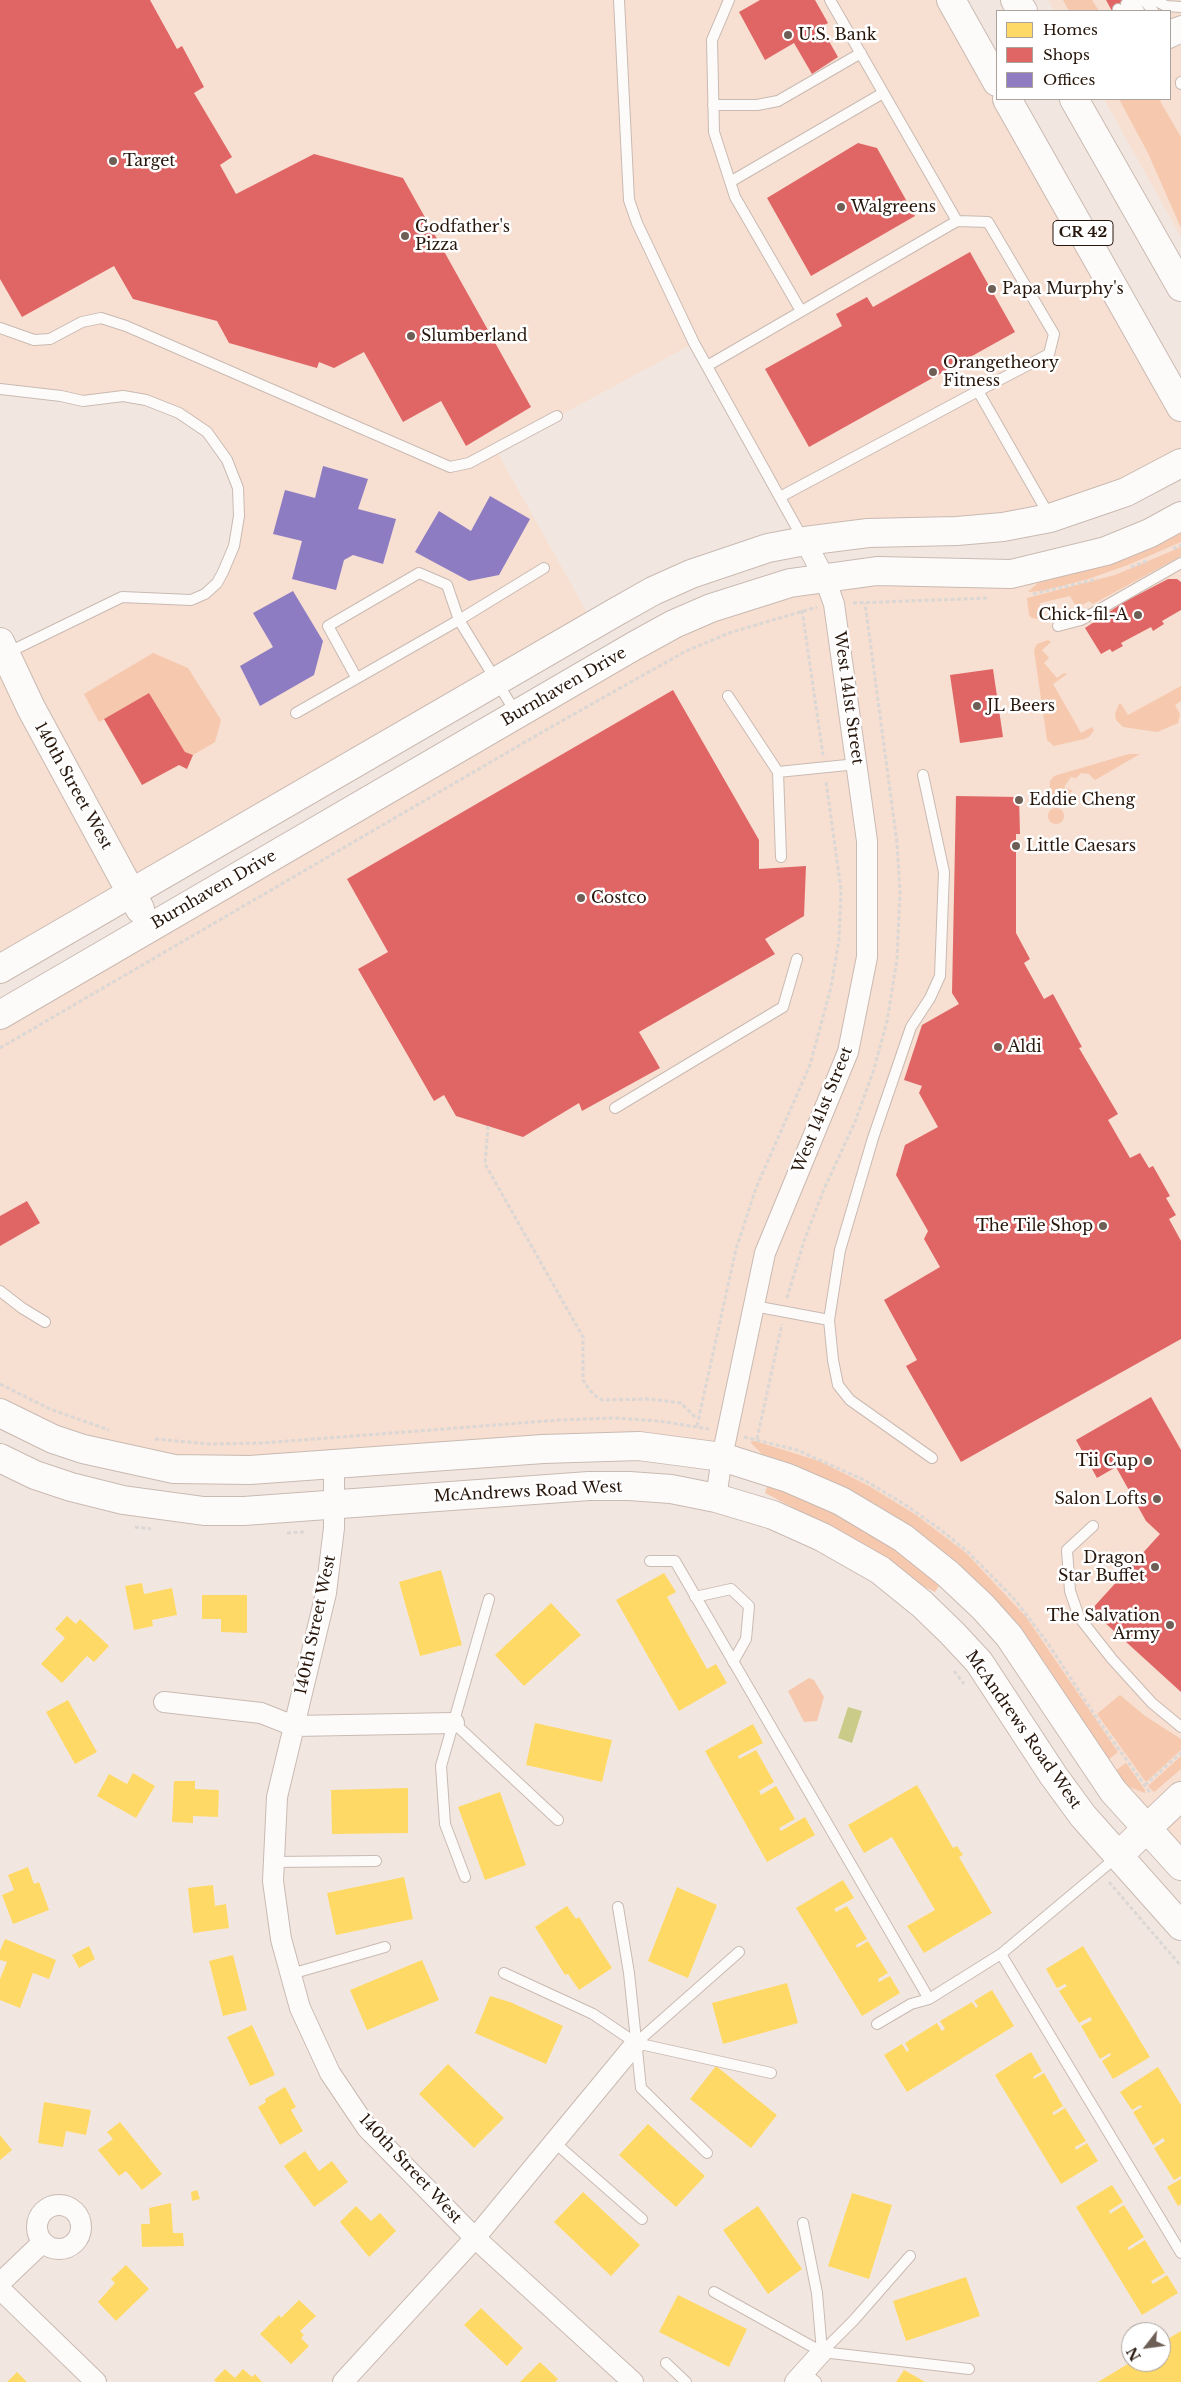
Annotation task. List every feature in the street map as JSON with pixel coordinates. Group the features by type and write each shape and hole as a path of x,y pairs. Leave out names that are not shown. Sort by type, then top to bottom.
{"main road":[{"path":"950,0 996,80"},
{"name":"CR 42","path":"1007,100 1181,407"},
{"path":"1075,100 1181,288"},
{"path":"0,969 497,681 661,588 692,574 768,548 805,541 868,534 976,530 1050,518 1126,492 1181,463"},
{"name":"Burnhaven Drive","path":"0,1015 674,624 711,608 790,583 877,571 1011,574 1106,551 1150,533 1181,516"},
{"name":"140th Street West","path":"3,648 31,708 149,927"},
{"path":"0,1413 53,1439 83,1449 174,1469 250,1470 598,1446 639,1446 722,1457 788,1478 842,1501 903,1538 948,1574 1010,1636 1108,1784 1181,1866"},
{"name":"McAndrews Road West","path":"0,1458 35,1475 71,1488 166,1507 334,1517 589,1486 629,1486 671,1489 716,1498 773,1516 822,1537 880,1570 922,1604 979,1662 1083,1816 1109,1863 1181,1926"},
{"path":"1109,1863 1181,1796"}],"street":[{"name":"West 141st Street","path":"716,1498 722,1457 765,1253 848,1052 867,958 867,842 834,604 825,579 805,541"},
{"name":"140th Street West","path":"334,1464 334,1517 326,1593 277,1797 273,1862 281,1939 300,2008 330,2073 367,2128 475,2238 633,2382"},
{"path":"164,1702 261,1713 294,1726 454,1723"},
{"name":"140th Street West","path":"475,2238 636,2043"},
{"path":"343,2382 475,2238"},
{"path":"0,2283 43,2242"},
{"path":"0,2289 96,2382"},
{"path":"805,2378 822,2352"}],"lane":[{"path":"619,0 629,200 637,223 707,366 805,541"},
{"path":"730,0 712,40 714,132 735,197 801,312"},
{"path":"830,0 957,222"},
{"path":"1144,0 1152,10"},
{"path":"1156,0 1166,6 1181,6"},
{"path":"1169,0 1181,6"},
{"path":"713,105 758,105 778,101 861,53"},
{"path":"730,182 883,93"},
{"path":"707,366 957,222 988,222 1054,334 1049,354 780,497"},
{"path":"0,328 34,340 50,340 82,322 102,318 126,326 450,467 469,463 557,416"},
{"path":"0,389 61,396 83,401 123,396 146,400 179,413 207,432 227,460 238,488 239,516 234,546 223,572 218,583 205,594 191,600 122,597 3,648"},
{"path":"978,391 1050,518"},
{"path":"1058,626 1081,620 1181,563"},
{"path":"296,713 356,677 459,620 544,568"},
{"path":"356,677 328,626 419,573 447,585 459,620 517,714"},
{"path":"728,696 778,772 781,857"},
{"path":"778,772 857,764"},
{"path":"923,776 944,872 940,976 930,998 911,1027 873,1138 840,1250 829,1320 833,1360 838,1385 850,1400 932,1458"},
{"path":"616,1108 783,1007 796,959"},
{"path":"0,1291 22,1308 45,1322"},
{"path":"754,1306 829,1320"},
{"path":"1093,1526 1067,1550 1070,1591 1079,1617 1132,1681 1152,1702 1181,1726"},
{"path":"650,1561 674,1561 929,1999"},
{"path":"696,1597 731,1589 748,1606 746,1639 733,1662"},
{"path":"464,1877 445,1824 441,1766 489,1599"},
{"path":"454,1723 558,1820"},
{"path":"273,1862 376,1861"},
{"path":"877,2024 911,2004 929,1999 1001,1954 1109,1863"},
{"path":"618,1907 629,1972 641,2088 707,2153"},
{"path":"291,1974 385,1947"},
{"path":"636,2043 739,1952"},
{"path":"1001,1954 1181,2253"},
{"path":"504,1973 593,2014 636,2043 771,2073"},
{"path":"554,2142 642,2219"},
{"path":"803,2223 817,2293 822,2352"},
{"path":"822,2352 910,2256"},
{"path":"714,2292 822,2352 969,2369"},
{"path":"666,2363 686,2382"}],"path":[{"path":"1169,551 1181,545"},
{"path":"1124,570 1154,558"},
{"path":"1031,594 1100,578"},
{"path":"0,1048 544,731 686,651 729,632 802,610 834,604 994,598"},
{"path":"488,1126 485,1164 583,1337 583,1380 589,1389 602,1400 650,1400 681,1403 694,1416 699,1417"},
{"path":"277,1533 334,1517"},
{"path":"132,1526 161,1530"},
{"path":"948,1664 966,1686"},
{"path":"1145,1785 1181,1753"},
{"path":"1109,1863 1181,1966"}],"shaded area":[{"path":"0,0 951,0 996,80 996,100 1008,100 1181,407 1181,463 1083,507 805,541 694,343 496,450 594,625 0,969 0,642 6,654 122,597 174,600 205,594 234,546 238,488 207,432 146,400 83,401 0,389"},
{"path":"1048,0 1181,0 1181,237 1105,100 1171,100 1171,10 1054,10"},
{"path":"1063,0 1092,0 1098,10 1068,10"},
{"path":"1120,100 1162,100 1160,101 1181,137 1181,228 1148,153"},
{"path":"1181,516 1181,1866 983,1607 722,1457 212,1471 0,1413 0,1015 634,646 790,583 1011,574"},
{"path":"1181,533 1181,542 1128,565 1088,579 1042,591 1028,592 1038,583 1121,559"},
{"path":"1181,547 1181,556 1093,604 1089,601 1077,608 1070,596 1040,603 1038,619 1032,618 1029,615 1027,598 1115,575"},
{"path":"1048,640 1051,642 1042,650 1049,658 1044,663 1057,678 1064,673 1067,674 1053,684 1081,733 1092,727 1094,730 1089,737 1084,739 1054,746 1047,740 1034,650 1037,644"},
{"path":"153,653 188,668 221,720 215,742 193,755 185,752 149,693 99,722 84,694"},
{"path":"1181,686 1181,701 1175,705 1180,714 1178,723 1157,732 1123,727 1116,720 1115,714 1119,704 1121,704 1128,715"},
{"path":"1129,754 1140,754 1095,780 1089,774 1081,773 1076,778 1071,777 1064,787 1073,791 1049,805 1050,781 1054,776"},
{"path":"1056,808 1062,810 1064,816 1062,822 1056,824 1050,822 1048,816 1050,810"},
{"path":"755,1441 819,1461 869,1486 916,1515 966,1553 1026,1617 1118,1752 1108,1760 1024,1634 995,1600 944,1552 881,1507 845,1488 786,1462 762,1454 750,1442"},
{"path":"768,1484 842,1515 911,1559 940,1584 935,1592 923,1586 849,1537 765,1493"},
{"path":"809,1678 814,1680 824,1697 817,1721 804,1722 788,1691"},
{"path":"1120,1695 1145,1716 1181,1739 1181,1750 1146,1782 1097,1714"},
{"path":"848,1707 862,1711 852,1743 838,1738"},
{"path":"1181,1756 1181,1769 1154,1792 1148,1786"},
{"path":"1126,1763 1145,1790 1145,1793 1129,1787 1115,1771"}],"building: Homes":[{"path":"441,1570 462,1645 420,1656 399,1582"},
{"path":"664,1573 676,1592 667,1597 707,1669 716,1664 727,1683 679,1711 616,1600"},
{"path":"142,1583 144,1594 172,1588 177,1615 152,1620 153,1626 134,1630 125,1586"},
{"path":"202,1595 247,1595 247,1633 221,1632 221,1619 202,1619"},
{"path":"551,1603 581,1635 524,1686 495,1655"},
{"path":"67,1616 76,1624 80,1619 109,1646 94,1662 87,1656 62,1683 41,1664 65,1638 55,1629"},
{"path":"68,1700 97,1752 75,1764 46,1712"},
{"path":"535,1723 612,1740 602,1782 526,1765"},
{"path":"753,1724 763,1743 738,1756 739,1759 756,1750 774,1782 759,1791 761,1795 776,1786 795,1819 779,1828 781,1831 805,1817 815,1835 767,1862 705,1751"},
{"path":"133,1773 155,1786 136,1818 97,1796 109,1774 127,1784"},
{"path":"174,1781 195,1781 195,1789 219,1790 218,1817 193,1816 193,1823 172,1822"},
{"path":"917,1785 953,1848 957,1846 963,1855 959,1857 992,1913 924,1953 907,1926 935,1910 892,1837 864,1853 848,1825"},
{"path":"408,1788 408,1833 332,1834 331,1790"},
{"path":"500,1792 526,1865 485,1880 458,1807"},
{"path":"28,1867 34,1884 39,1882 49,1910 13,1924 2,1895 14,1890 8,1875"},
{"path":"404,1877 413,1919 336,1935 327,1893"},
{"path":"843,1880 854,1898 834,1909 836,1912 847,1906 867,1939 856,1945 857,1948 868,1941 888,1973 878,1979 879,1982 890,1976 900,1993 862,2016 796,1908"},
{"path":"213,1885 215,1906 226,1904 229,1928 193,1933 188,1888"},
{"path":"677,1887 717,1905 688,1978 648,1961"},
{"path":"567,1906 576,1919 579,1917 612,1968 579,1990 568,1974 565,1975 535,1927"},
{"path":"5,1939 56,1960 49,1979 33,1973 20,2008 0,2000 0,1979 7,1962 0,1960 0,1951"},
{"path":"89,1946 95,1959 79,1968 72,1955"},
{"path":"1083,1946 1150,2057 1113,2079 1102,2061 1111,2055 1110,2053 1100,2059 1081,2026 1092,2020 1090,2017 1079,2023 1059,1991 1067,1986 1065,1984 1057,1988 1046,1969"},
{"path":"233,1955 247,2010 223,2016 209,1961"},
{"path":"422,1960 439,2000 367,2030 350,1990"},
{"path":"787,1983 798,2023 723,2044 712,2003"},
{"path":"992,1990 1014,2026 907,2092 884,2055 902,2044 907,2052 909,2050 905,2043 937,2023 942,2031 945,2029 940,2021 972,2002 976,2008 978,2006 974,2001"},
{"path":"490,1996 510,2002 563,2026 546,2064 475,2033"},
{"path":"252,2025 275,2075 250,2086 227,2037"},
{"path":"1031,2052 1042,2071 1033,2077 1034,2079 1044,2073 1063,2106 1052,2113 1054,2115 1065,2108 1086,2141 1075,2147 1076,2150 1087,2143 1098,2161 1061,2184 995,2075"},
{"path":"448,2064 504,2118 474,2148 419,2094"},
{"path":"716,2066 777,2115 751,2148 690,2099"},
{"path":"1158,2067 1181,2105 1181,2176 1174,2180 1154,2148 1165,2141 1163,2138 1153,2145 1133,2112 1142,2107 1140,2105 1132,2110 1120,2092"},
{"path":"285,2087 296,2107 291,2110 303,2131 280,2145 258,2107 266,2102 265,2099"},
{"path":"44,2102 91,2110 86,2135 66,2131 63,2147 38,2143"},
{"path":"120,2122 162,2174 142,2190 126,2171 119,2176 98,2150 113,2139 107,2132"},
{"path":"648,2124 705,2176 676,2207 619,2155"},
{"path":"0,2135 12,2150 0,2160"},
{"path":"305,2151 319,2171 332,2161 348,2182 314,2207 284,2166"},
{"path":"1181,2179 1181,2204 1178,2206 1167,2187"},
{"path":"1112,2185 1123,2202 1109,2211 1110,2214 1124,2205 1144,2237 1127,2248 1129,2250 1145,2240 1165,2273 1151,2281 1153,2284 1167,2275 1178,2293 1142,2315 1076,2207"},
{"path":"197,2190 200,2199 192,2201 191,2192"},
{"path":"583,2192 640,2245 611,2276 554,2222"},
{"path":"852,2193 892,2205 869,2279 828,2266"},
{"path":"171,2203 173,2233 183,2233 184,2246 142,2247 141,2224 150,2224 149,2208"},
{"path":"356,2206 371,2221 380,2213 396,2231 369,2257 340,2222"},
{"path":"758,2206 802,2269 768,2294 723,2230"},
{"path":"126,2265 149,2289 116,2321 98,2302 115,2283 111,2279"},
{"path":"966,2277 980,2316 906,2341 893,2301"},
{"path":"678,2295 747,2329 729,2367 659,2332"},
{"path":"299,2300 316,2316 300,2331 304,2335 301,2338 309,2346 291,2364 260,2334 279,2315 281,2318"},
{"path":"481,2308 523,2348 507,2366 464,2325"},
{"path":"1181,2331 1181,2382 1098,2382 1121,2368 1121,2372 1171,2372 1171,2337"},
{"path":"540,2362 558,2379 555,2382 520,2382"},
{"path":"225,2369 235,2378 243,2369 252,2377 255,2374 262,2382 216,2382 214,2380"},
{"path":"904,2370 920,2379 925,2382 896,2382"},
{"path":"17,2372 27,2382 7,2382"}],"building: Shops":[{"path":"0,0 150,0 177,49 182,46 204,87 194,93 232,157 220,165 236,194 314,154 403,178 531,407 466,446 441,401 403,422 364,352 334,368 319,362 317,368 229,343 217,321 133,299 114,266 22,317 0,279"},
{"name":"U.S. Bank","path":"760,0 815,0 828,23 821,27 838,57 812,74 794,43 765,60 739,12"},
{"path":"1106,0 1134,0 1116,10 1111,10"},
{"name":"Walgreens","path":"858,143 877,148 915,216 811,276 767,198"},
{"path":"970,252 1015,332 809,447 765,369 842,326 836,314 867,297 873,307"},
{"name":"Chick-fil-A","path":"1168,579 1177,579 1181,582 1181,610 1162,621 1164,624 1153,631 1151,627 1121,643 1123,646 1112,652 1110,649 1101,654 1085,628 1124,602"},
{"name":"JL Beers","path":"993,669 1003,737 960,743 950,675"},
{"name":"Costco","path":"673,690 759,840 759,869 806,866 804,916 765,939 775,954 639,1032 660,1068 582,1111 579,1103 523,1137 456,1116 444,1095 434,1101 358,969 388,952 347,879"},
{"path":"149,693 185,752 193,755 187,769 179,765 142,785 104,719"},
{"path":"956,796 1019,797 1020,834 1016,834 1016,933 1030,959 1024,963 1044,999 1053,994 1082,1047 1079,1048 1118,1114 1108,1120 1130,1158 1140,1153 1149,1168 1153,1166 1170,1196 1166,1198 1176,1215 1169,1219 1181,1241 1181,1339 961,1462 906,1366 917,1360 884,1300 940,1267 924,1239 928,1231 896,1175 905,1145 938,1127 919,1093 922,1086 904,1080 922,1025 959,1004 952,993"},
{"path":"27,1201 40,1223 0,1246 0,1216"},
{"path":"1151,1397 1181,1450 1181,1692 1091,1610 1160,1534 1146,1521 1116,1467 1097,1478 1076,1440"}],"building: Offices":[{"path":"323,466 368,479 358,509 396,519 383,564 353,555 344,560 336,590 292,579 302,541 273,534 285,490 315,498"},
{"path":"490,496 530,519 499,575 469,581 415,552 439,511 471,531"},
{"path":"293,591 323,641 314,675 260,706 240,666 273,647 253,613"}],"place":[{"name":"U.S. Bank","path":"788,35"},
{"name":"Target","path":"113,161"},
{"name":"Walgreens","path":"841,207"},
{"name":"Godfather's Pizza","path":"405,236"},
{"name":"Papa Murphy's","path":"992,289"},
{"name":"Slumberland","path":"411,336"},
{"name":"Orangetheory Fitness","path":"933,372"},
{"name":"Chick-fil-A","path":"1138,615"},
{"name":"JL Beers","path":"977,706"},
{"name":"Eddie Cheng","path":"1019,800"},
{"name":"Little Caesars","path":"1016,846"},
{"name":"Costco","path":"581,898"},
{"name":"Aldi","path":"998,1047"},
{"name":"The Tile Shop","path":"1103,1226"},
{"name":"Tii Cup","path":"1148,1461"},
{"name":"Salon Lofts","path":"1157,1499"},
{"name":"Dragon Star Buffet","path":"1155,1567"},
{"name":"The Salvation Army","path":"1170,1625"}]}
